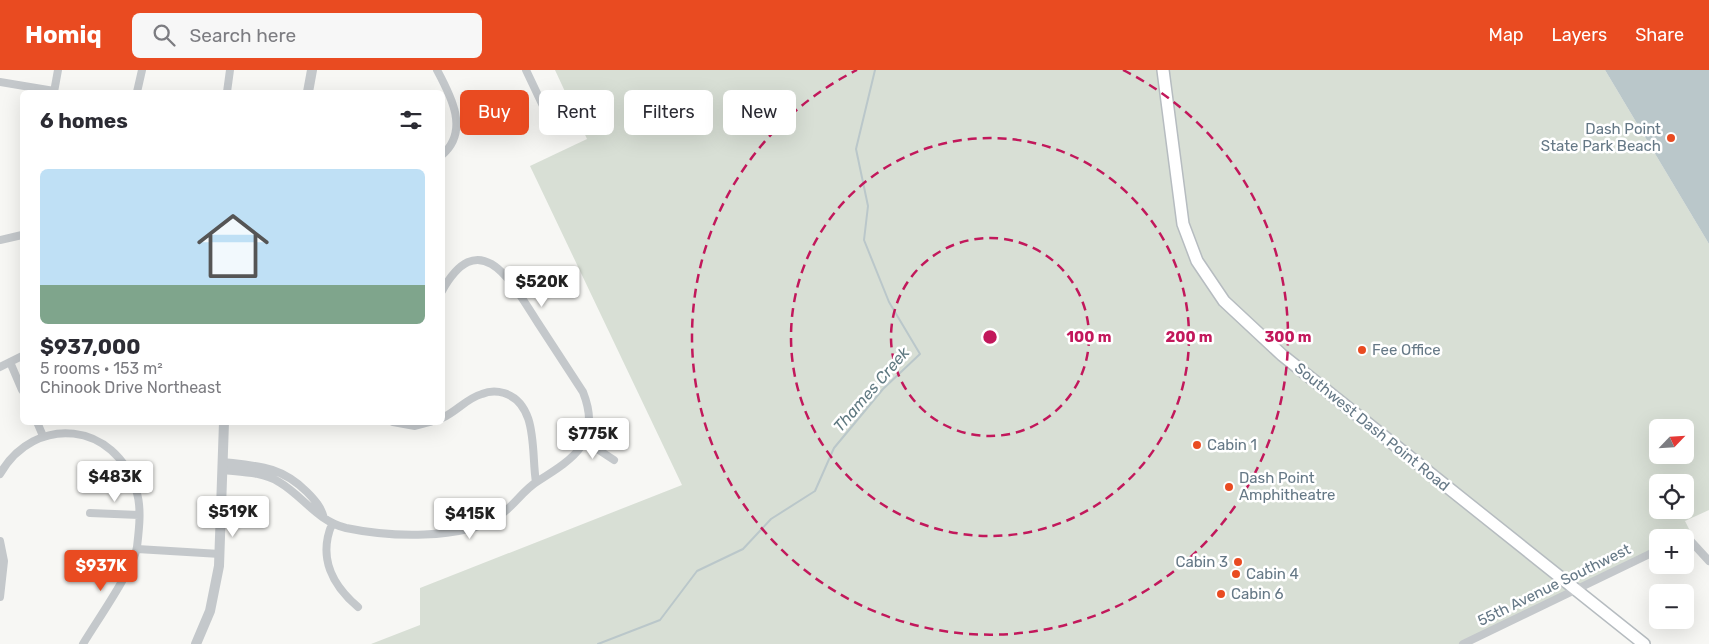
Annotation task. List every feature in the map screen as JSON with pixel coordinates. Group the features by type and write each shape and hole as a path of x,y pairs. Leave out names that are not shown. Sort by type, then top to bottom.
{"main road":[{"name":"Southwest Dash Point Road","path":"1163,70 1183,224 1197,261 1224,301 1282,356 1644,644"}],"street":[{"path":"54,90 58,70"},
{"path":"137,90 142,70"},
{"path":"227,90 230,70"},
{"path":"308,90 312,70"},
{"path":"437,70 457,114 454,137 445,150"},
{"path":"526,70 539,97"},
{"path":"0,82 43,90"},
{"path":"0,240 20,235"},
{"path":"223,466 278,481 316,514 332,524 360,531 437,534 463,530 499,516 536,482 564,466 585,441 589,414 582,392 511,279 491,263 474,262 456,270 445,286"},
{"path":"0,367 20,357"},
{"path":"10,362 20,385"},
{"path":"445,416 480,394 502,393 514,398 524,408 529,418 536,482"},
{"path":"38,425 43,436"},
{"path":"196,644 210,611 217,584 220,554 224,425"},
{"path":"0,474 17,451 43,436 79,434 107,447 127,469 136,490 139,515 136,549 122,579 83,644"},
{"path":"585,441 614,460"},
{"path":"90,513 139,515"},
{"path":"332,524 326,541 327,566 339,587 358,607"},
{"path":"0,541 4,562 0,597"},
{"path":"1694,545 1709,561"},
{"path":"136,549 220,554"},
{"name":"55th Avenue Southwest","path":"1463,644 1577,591 1649,555"}],"shaded area":[{"path":"555,70 1605,70 1709,244 1709,510 1694,517 1694,474 1649,474 1649,519 1689,519 1685,521 1689,529 1649,529 1649,558 1462,644 371,644 420,625 420,588 682,485 530,166 587,139 585,135 614,135 614,90 564,90"},
{"name":"Dash Point State Park Beach","path":"1605,70 1709,70 1709,244"}],"waterway":[{"name":"Thames Creek","path":"598,644 660,620 697,571 743,549 771,519 815,491 834,448 883,389 920,354 889,302 864,240 868,206 856,149 875,70"}],"place":[{"name":"Dash Point State Park Beach","path":"1671,138"},
{"name":"Fee Office","path":"1362,350"},
{"name":"Cabin 1","path":"1197,445"},
{"name":"Dash Point Amphitheatre","path":"1229,487"},
{"name":"Cabin 3","path":"1238,562"},
{"name":"Cabin 4","path":"1236,574"},
{"name":"Cabin 6","path":"1221,594"}]}
